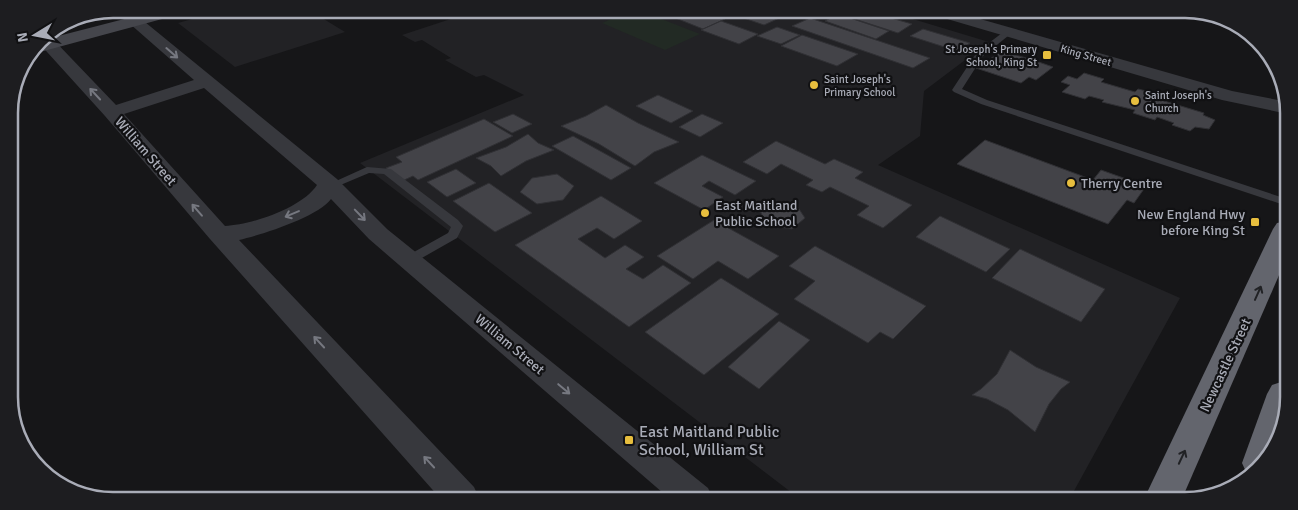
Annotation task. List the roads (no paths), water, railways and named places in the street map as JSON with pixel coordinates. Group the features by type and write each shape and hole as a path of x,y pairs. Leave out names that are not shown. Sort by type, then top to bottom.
{"highway":[{"name":"Newcastle Street","path":"1166,492 1280,242"},
{"path":"1265,450 1280,407"}],"main road":[{"path":"60,39 147,18"}],"street":[{"name":"William Street","path":"131,18 205,82 330,185 378,234 688,492"},
{"name":"King Street","path":"960,18 1229,96 1280,106"},
{"name":"William Street","path":"58,60 112,112 219,234 456,492"},
{"name":"William Street","path":"112,112 205,82"},
{"name":"King Street","path":"1229,96 1280,117"},
{"path":"219,234 239,233 256,229 307,208 320,198 330,185"}],"lane":[{"path":"1009,32 980,54 957,90 984,102 1280,202"},
{"path":"330,185 367,170 386,171 457,226 453,235 409,260"}],"place":[{"name":"St Joseph's Primary School, King St","path":"1047,55"},
{"name":"Saint Joseph's Primary School","path":"814,85"},
{"name":"Saint Joseph's Church","path":"1135,101"},
{"name":"Therry Centre","path":"1071,183"},
{"name":"East Maitland Public School","path":"705,213"},
{"name":"New England Hwy before King St","path":"1255,222"},
{"name":"East Maitland Public School, William St","path":"629,440"}]}
